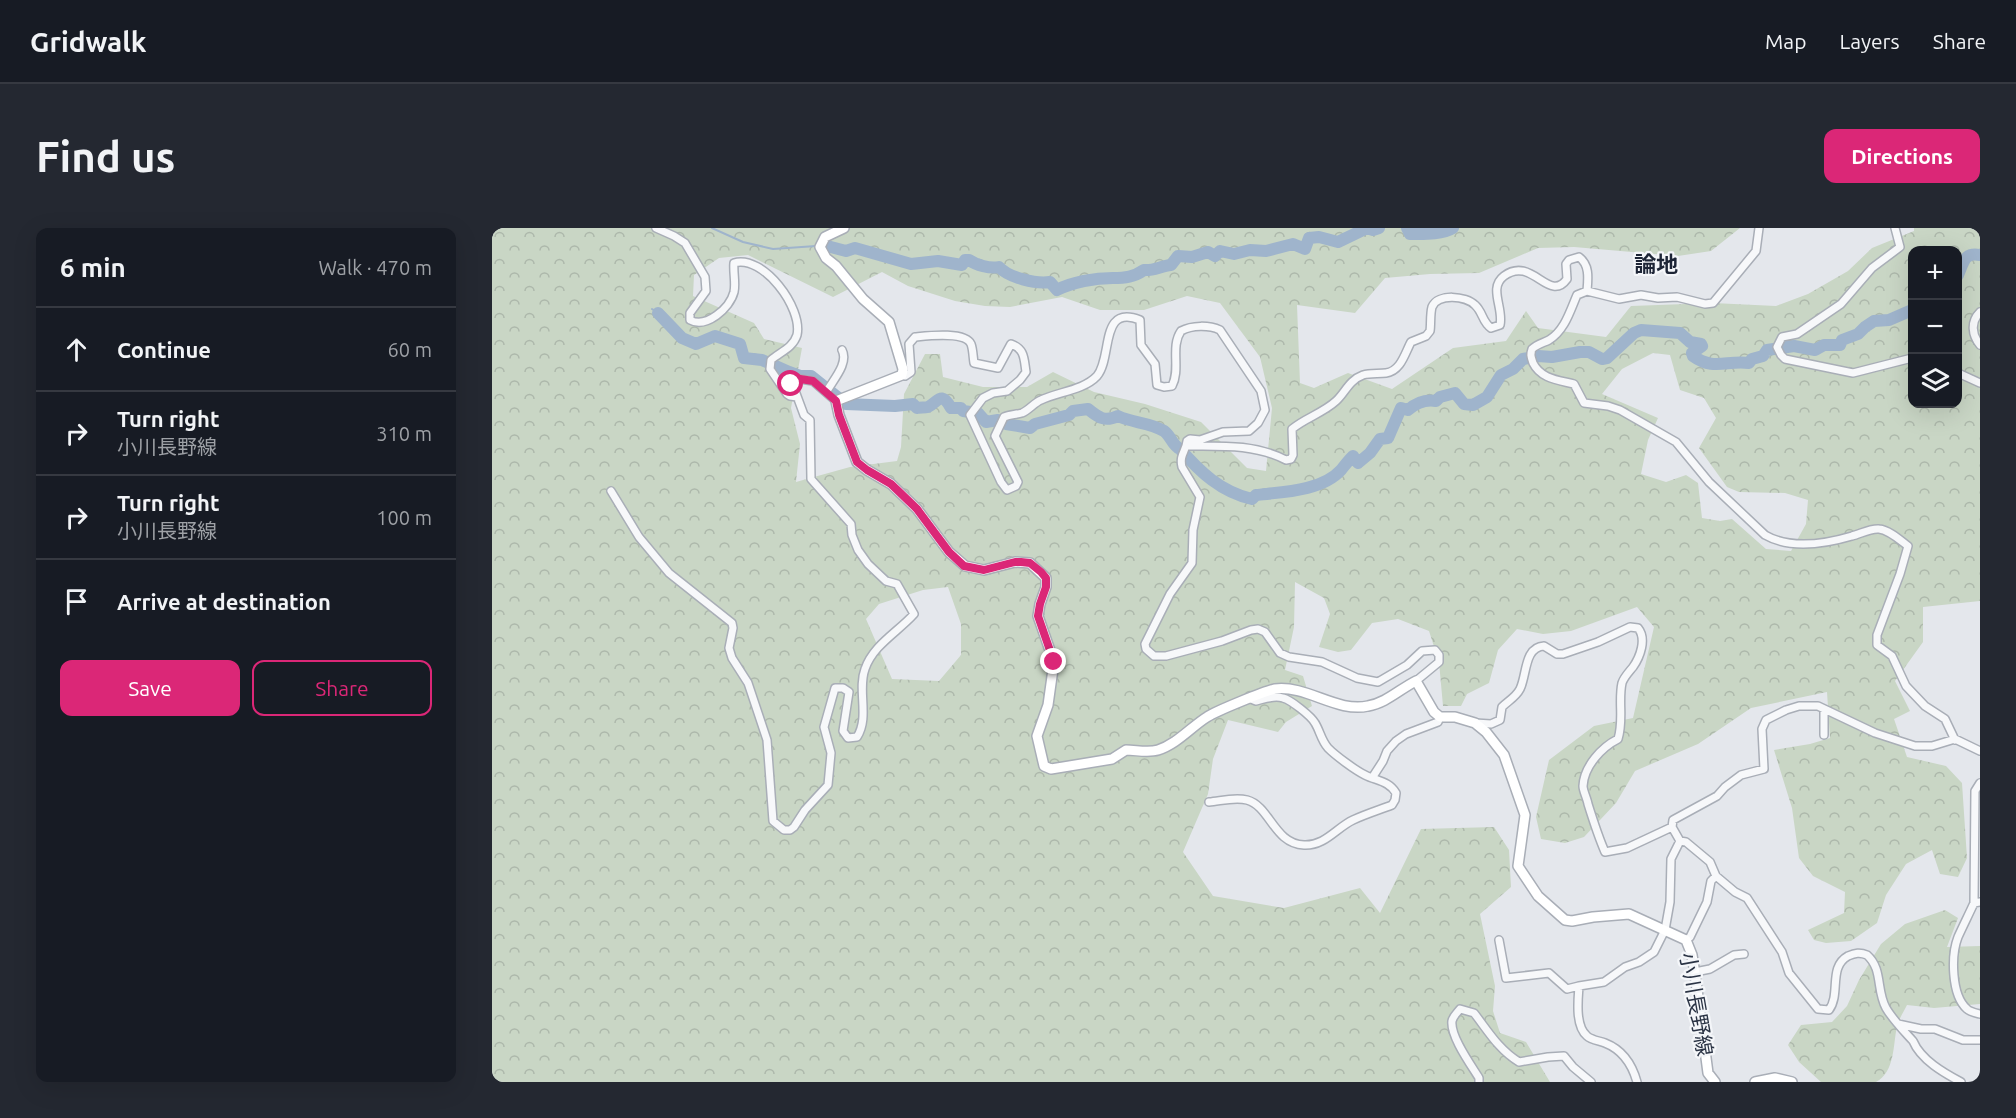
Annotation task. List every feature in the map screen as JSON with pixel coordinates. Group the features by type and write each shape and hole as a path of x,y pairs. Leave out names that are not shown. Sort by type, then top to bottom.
{"main road":[{"path":"843,228 825,237 820,247 826,258 836,266 863,299 889,322 903,364 902,375 836,401 839,415 857,462 891,484 917,509 949,552 964,566 984,570 1015,562 1030,563 1046,578 1046,587 1038,616 1054,662 1048,705 1037,736 1044,766 1051,770 1074,767 1112,759 1126,750 1158,750 1189,732 1208,716 1274,689 1317,696 1354,707 1367,707 1382,702 1416,681 1428,704 1440,717 1455,717 1475,723"},
{"name":"小川長野線","path":"1475,723 1486,732 1504,755 1525,815 1518,866 1539,896 1565,920 1629,914 1686,940 1695,972 1708,1073 1715,1082"},
{"path":"1755,1082 1775,1078 1792,1082"}],"street":[{"path":"656,228 685,243 705,277 706,291 690,313 690,320 700,323 715,316 732,297 735,285 734,263 741,261 752,264 777,285 792,308 797,332 790,346 771,360 770,369 787,394 797,397"},
{"path":"1759,228 1756,251 1713,303 1705,304 1677,297 1658,298 1641,295 1619,299 1587,291 1577,295 1567,321 1550,339 1535,346 1531,357 1536,369 1544,376 1574,384 1584,403 1620,410 1676,442 1709,482 1773,540 1787,544 1804,544 1880,529 1908,546 1877,634 1877,645 1892,656 1906,686 1925,706 1945,719 1955,740"},
{"path":"1895,228 1900,247 1872,268 1841,304 1797,334 1782,338 1777,347 1785,359 1853,373 1908,359"},
{"path":"1187,446 1230,445 1271,452 1286,460 1291,459 1293,455 1292,429 1301,421 1338,400 1349,384 1363,375 1389,373 1400,365 1411,342 1426,336 1430,331 1432,308 1442,299 1461,297 1473,303 1480,310 1485,324 1491,328 1500,325 1502,317 1496,287 1498,281 1508,273 1527,272 1557,288 1567,279 1566,264 1575,257 1579,257 1586,264 1587,291"},
{"path":"1980,312 1976,316 1973,334 1980,345"},
{"path":"902,375 905,376 911,372 909,344 915,337 944,334 967,339 971,344 974,363 998,368 1011,344 1023,352 1026,372 1020,380 1007,391 993,393 983,398 970,415 1004,488 1011,489 1018,482 995,436 1004,417 1024,412 1038,401 1092,380 1100,371 1110,332 1116,320 1129,318 1140,320 1141,345 1155,364 1157,385 1164,387 1172,386 1174,381 1177,337 1181,331 1195,327 1214,327 1225,335 1261,390 1264,410 1258,423 1249,431 1223,432 1200,440 1187,441 1180,462 1200,497 1193,530 1192,563 1176,585 1145,644 1149,654 1166,656 1222,641 1244,632 1258,630 1265,632 1281,653 1289,657 1322,662 1357,678 1378,682 1407,665 1422,651 1434,650 1439,655 1439,662 1416,681"},
{"path":"827,392 844,362 843,350"},
{"path":"1962,375 1980,383"},
{"path":"611,491 639,537 669,573 732,623 729,648 732,658 748,683 767,740 773,821 784,830 790,830 814,798 828,785 831,753 824,727 835,688 843,688 849,692 843,731 848,738 857,737 864,701 863,677 868,661 875,650 914,614 897,584 886,580 868,564 858,550 852,535 851,524 811,479 810,420 804,415 791,380 794,378 813,381 836,401"},
{"path":"1475,723 1491,723 1500,720 1502,707 1519,692 1526,673 1529,655 1534,648 1544,646 1557,654 1563,654 1598,642 1630,627 1638,628 1641,632 1642,646 1636,661 1622,681 1621,730 1618,739 1608,744 1595,758 1583,786 1594,826 1605,852 1627,848 1672,826 1674,820 1716,796 1741,775 1764,769 1762,729 1766,720 1799,706 1818,706 1875,733 1915,746 1932,746 1955,740 1980,751"},
{"path":"1209,802 1227,799 1248,800 1261,810 1284,838 1304,845 1326,840 1350,821 1392,805 1395,800 1396,793 1388,783 1363,774 1328,748 1322,740 1316,723 1291,702 1275,696 1256,701 1251,699"},
{"path":"1824,709 1824,735"},
{"path":"1372,778 1387,750 1396,741 1406,734 1438,723 1440,717"},
{"path":"1980,783 1975,791 1977,902 1958,939 1954,971 1955,988 1964,1005 1968,1011 1980,1014"},
{"path":"1672,826 1680,841"},
{"path":"1499,940 1506,978 1549,973 1567,989 1604,982 1625,967 1639,962 1654,952 1665,930 1670,902 1671,859 1680,841"},
{"path":"1680,841 1686,842 1710,862 1716,876 1735,892 1747,898 1782,952 1789,972 1818,1009 1829,1010 1834,1004 1836,970 1845,958 1864,953 1874,962 1883,1001 1916,1048 1934,1065 1961,1082"},
{"path":"1686,940 1690,937 1707,902 1711,881 1716,876"},
{"path":"1695,972 1710,969 1734,955 1744,954"},
{"path":"1579,986 1577,1012 1582,1028 1587,1036 1623,1054 1633,1068 1637,1082"},
{"path":"1479,1082 1479,1078 1454,1033 1453,1017 1460,1009 1474,1013 1490,1036 1506,1053 1520,1062 1564,1056 1591,1082"},
{"path":"1898,1024 1921,1029 1935,1029 1963,1040 1980,1040"}],"green space":[{"path":"492,228 1740,228 1711,251 1678,256 1574,247 1538,248 1479,273 1385,278 1355,313 1297,305 1300,383 1314,388 1348,373 1392,389 1453,348 1506,341 1526,311 1538,328 1606,337 1631,306 1713,303 1776,306 1808,294 1848,271 1872,248 1914,231 1914,228 1980,228 1980,601 1923,607 1923,642 1895,681 1910,711 1894,719 1907,757 1946,766 1962,783 1967,858 1958,877 1940,874 1932,850 1906,864 1886,895 1877,923 1851,941 1826,943 1814,940 1808,930 1844,913 1845,892 1813,876 1799,858 1792,808 1774,750 1830,738 1827,692 1751,708 1698,744 1635,771 1616,803 1584,837 1565,843 1541,839 1536,817 1549,760 1594,726 1633,718 1654,627 1637,607 1571,631 1543,634 1517,629 1498,650 1489,683 1467,694 1461,706 1443,706 1439,662 1429,631 1398,619 1372,623 1351,650 1338,652 1319,647 1330,614 1324,598 1295,582 1294,627 1285,670 1303,676 1312,706 1286,722 1278,732 1228,720 1213,759 1208,794 1183,852 1213,896 1284,908 1360,888 1380,913 1421,829 1494,827 1509,850 1511,887 1480,914 1495,986 1493,1011 1500,1033 1526,1042 1550,1082 492,1082","holes":["748,255 833,297 882,272 908,286 955,301 985,306 1010,307 1062,297 1100,310 1144,310 1187,296 1220,303 1260,357 1272,408 1266,471 1247,468 1201,422 1145,404 1094,392 1053,372 1027,387 983,387 943,377 940,354 925,354 904,394 901,447 897,461 850,467 796,482 800,444 791,408 802,348 764,339 754,323 693,296 694,275 719,258","1653,353 1670,355 1680,390 1704,398 1716,418 1699,448 1727,487 1739,492 1785,493 1808,500 1806,524 1791,551 1766,549 1732,519 1720,521 1702,518 1698,483 1686,475 1666,482 1641,474 1648,440 1658,418 1602,394 1622,369","948,587 961,624 961,655 939,681 892,679 866,619 879,604 923,590"]},
{"path":"1945,910 1958,918 1947,947 1980,946 1980,1004 1934,1008 1907,1005 1897,1026 1890,1065 1882,1078 1876,1082 1821,1082 1799,1062 1788,1045 1801,1025 1832,1022 1847,1006 1859,980 1881,944 1905,924"}],"waterway":[{"path":"712,228 743,242 773,249 816,246"},
{"path":"1367,228 1373,230 1379,228"},
{"path":"827,246 846,251 855,248 911,264 938,261 962,265 965,260 969,260 983,266 999,267 1023,279 1050,282 1057,290 1084,281 1129,277 1144,270 1171,265 1178,256 1192,257 1208,252 1215,256 1220,251 1234,254 1250,250 1266,251 1293,244 1305,249 1309,238 1319,237 1338,242 1367,228"},
{"path":"1407,228 1410,234 1438,233 1453,228"},
{"path":"1962,265 1971,255 1980,255"},
{"path":"652,309 658,313"},
{"path":"658,313 682,338 696,344 715,336 740,344 744,358 762,360 800,376 811,376 846,404 895,406 913,404 917,408 928,407 942,398 951,408 961,408 963,411 978,413 986,422 998,420 1006,424 1030,428 1035,424 1069,415 1073,411 1088,409 1102,418 1109,419 1118,416 1152,426 1164,431 1195,466 1212,480 1230,491 1252,499 1256,495 1302,489 1324,482 1341,470 1353,456 1358,463 1370,453 1380,439 1388,438 1401,408 1408,410 1421,402 1436,401 1440,397 1455,393 1464,404 1473,405 1487,397 1501,375 1513,369 1523,359 1580,352 1589,352 1602,359 1607,358 1634,333 1641,330 1680,333 1690,342 1701,344 1702,346 1692,353 1693,356 1707,363 1749,363 1752,359 1763,356 1767,350 1794,346 1815,350 1824,345 1840,345 1842,340 1858,334 1874,321 1889,320 1908,312"}],"district":[{"name":"論地","path":"1656,263"}],"route":[{"path":"791,384 794,378 804,378 826,390 836,401 857,462 891,484 917,509 949,552 964,566 984,570 1021,562 1030,563 1041,572 1046,578 1046,587 1038,616 1054,662"}]}
